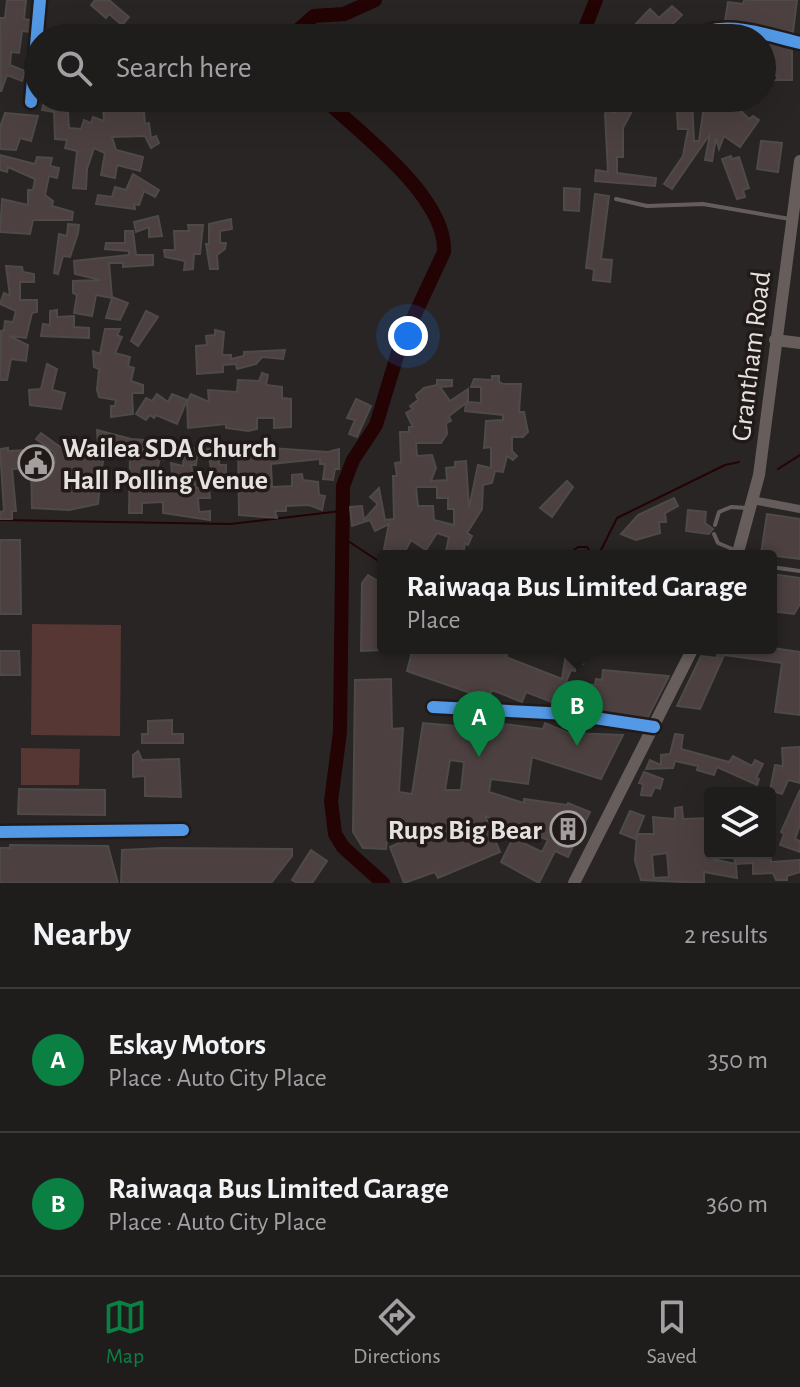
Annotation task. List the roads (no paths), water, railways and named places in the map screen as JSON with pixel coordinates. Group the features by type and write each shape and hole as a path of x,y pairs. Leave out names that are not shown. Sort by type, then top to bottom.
{"main road":[{"name":"Grantham Road","path":"739,550 751,504 800,161"},
{"path":"775,340 800,343"},
{"path":"574,883 690,654"}],"street":[{"path":"38,24 40,0"},
{"path":"776,38 800,43"},
{"path":"751,504 800,509"},
{"path":"433,707 568,714 654,727"},
{"path":"0,832 183,830"}],"lane":[{"path":"616,199 647,206 703,204 792,219"},
{"path":"715,525 719,512 751,504"},
{"path":"714,534 718,543 731,550"},
{"path":"777,568 800,571"}],"waterway":[{"path":"305,24 314,16 344,14 375,0"},
{"path":"587,24 596,0"},
{"path":"339,112 379,148 417,189 432,210 441,231 444,252 400,346 376,425 353,460 343,486 340,732 331,801 335,834 343,847 383,883"},
{"path":"778,469 800,455"},
{"path":"601,550 617,518 725,465 739,462"},
{"path":"0,520 230,524 341,511"},
{"path":"345,539 377,560"},
{"path":"574,550 578,547 589,550"}],"place":[{"name":"Wailea SDA Church Hall Polling Venue","path":"36,463"},
{"name":"Raiwaqa Bus Limited Garage","path":"577,746"},
{"name":"Eskay Motors","path":"479,757"},
{"name":"Rups Big Bear","path":"568,829"}]}
